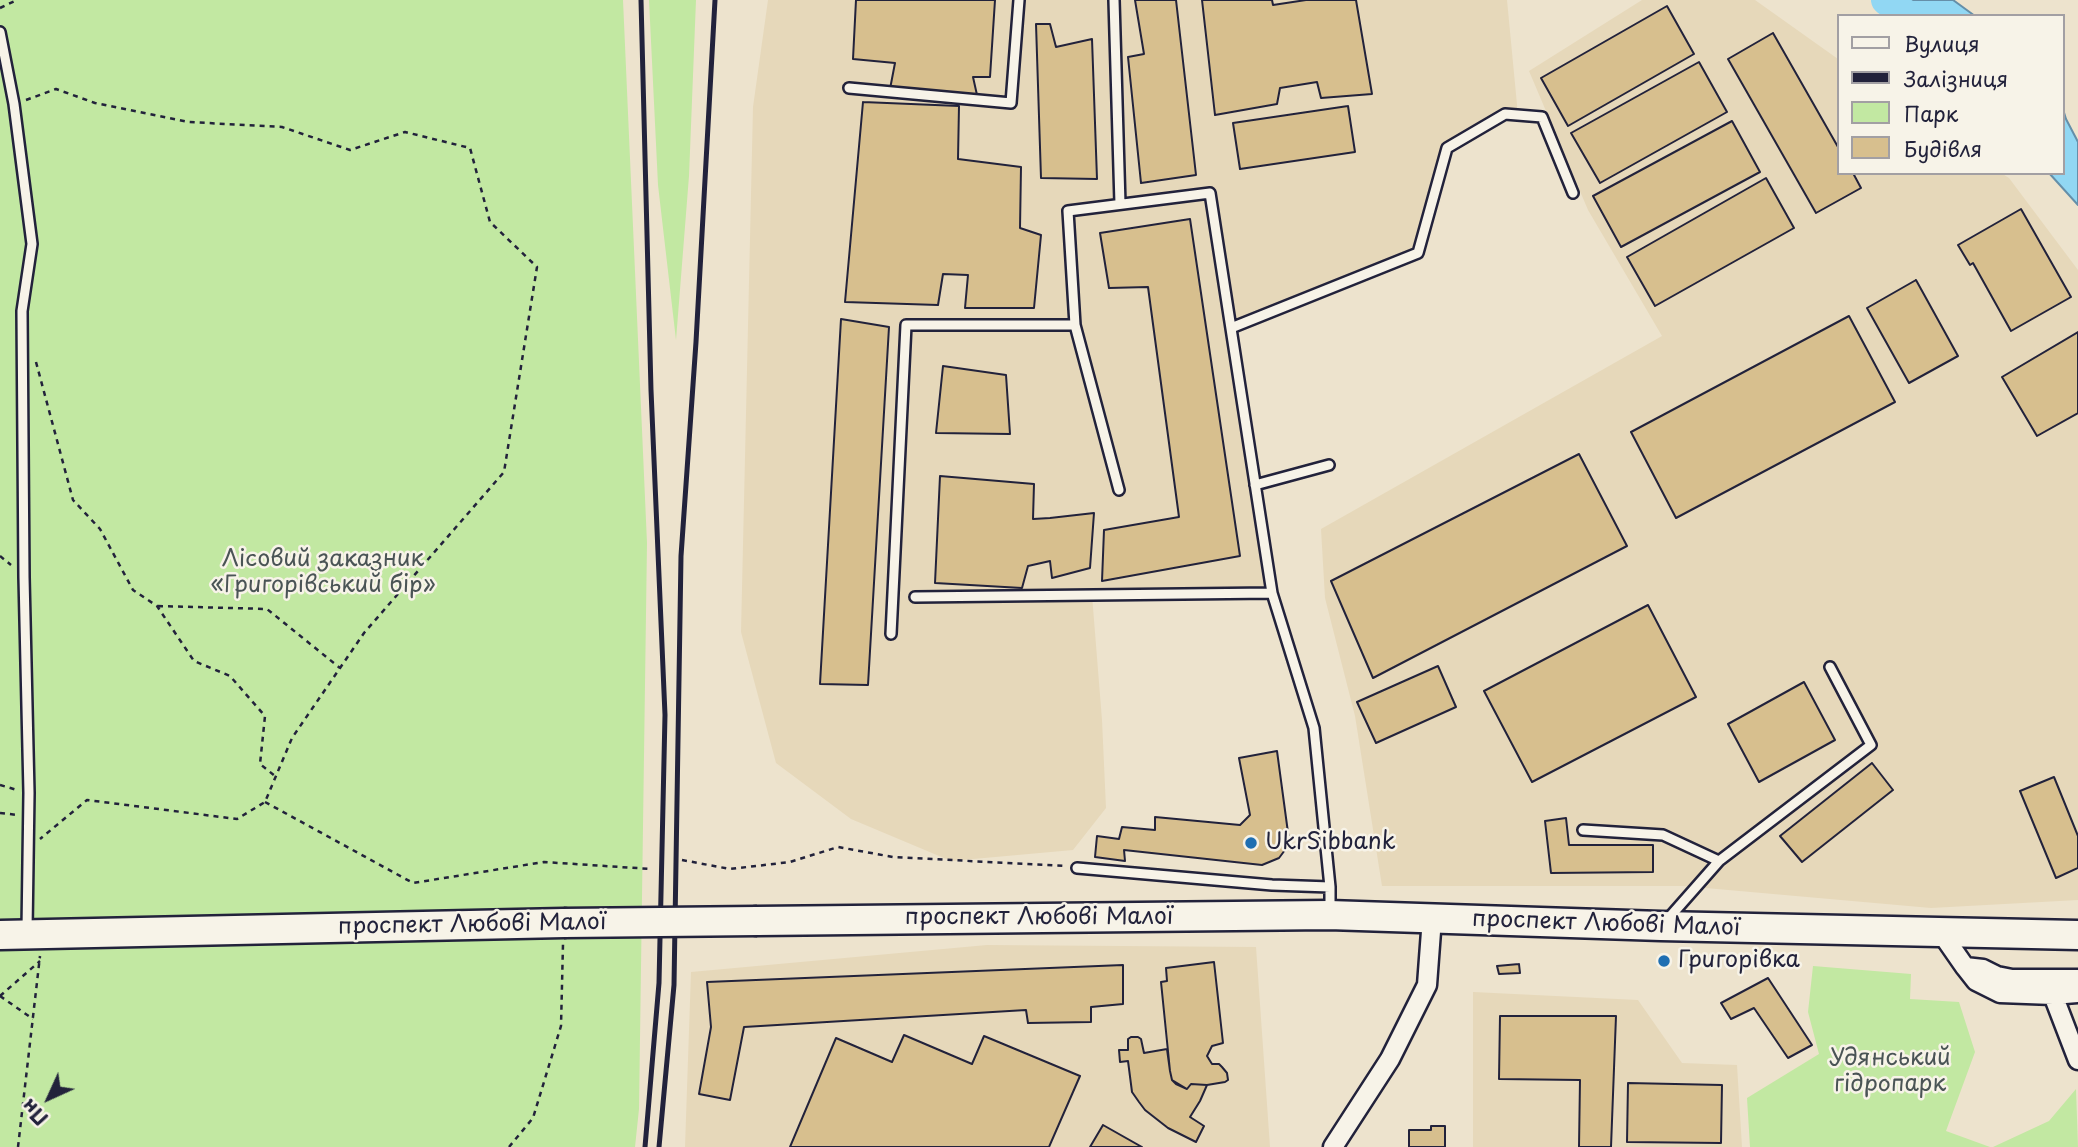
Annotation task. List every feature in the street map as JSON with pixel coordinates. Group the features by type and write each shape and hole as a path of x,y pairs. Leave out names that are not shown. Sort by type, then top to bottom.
{"main road":[{"name":"проспект Любові Малої","path":"27,942 564,923 1329,915 1661,926 2078,934"}],"street":[{"path":"1333,1147 1390,1059 1427,985 1432,918"},
{"path":"1940,931 1976,981 2000,993 2078,993"},
{"path":"1965,967 1983,969 2012,979 2078,979"},
{"path":"2053,995 2078,1060"}],"lane":[{"path":"849,88 1011,103 1019,0"},
{"path":"1114,0 1120,204"},
{"path":"0,32 13,104 32,244 22,311 29,793 27,942"},
{"path":"1231,328 1419,253 1447,148 1505,114 1542,117 1573,193"},
{"path":"1119,490 1075,325 1068,211 1210,193 1272,593 1314,728 1330,887 1329,915"},
{"path":"891,634 906,325 1075,325"},
{"path":"1255,485 1329,465"},
{"path":"915,597 1272,593"},
{"path":"1661,926 1719,861 1871,745 1830,667"},
{"path":"1583,830 1664,835 1719,861"},
{"path":"1077,867 1272,885 1330,887"}],"path":[{"path":"0,8 17,0"},
{"path":"13,104 56,89 95,103 189,122 282,127 350,150 405,132 470,148 490,222 537,267 504,472 364,633 292,738 265,802 237,819 87,800 29,848"},
{"path":"33,351 73,500 100,529 133,590 157,606 194,661 230,676 265,716 260,764 276,777"},
{"path":"157,606 267,609 340,668"},
{"path":"0,785 29,793"},
{"path":"265,802 413,883 544,862 651,869"},
{"path":"0,813 28,816"},
{"path":"682,860 730,869 790,862 838,847 893,857 1077,867"},
{"path":"509,1147 533,1118 561,1026 564,923"},
{"path":"27,942 0,996 33,1019"},
{"path":"18,1147 33,1019 27,942"}],"shaded area":[{"path":"768,0 1507,0 1518,115 1447,148 1418,253 1232,333 1272,593 1092,595 1106,808 1073,850 951,861 851,819 776,763 741,632 753,107"},
{"path":"1642,0 1755,0 1836,58 1836,175 2004,175 2078,270 2078,900 1931,908 1683,886 1382,886 1355,716 1325,598 1321,529 1662,336 1588,210 1529,71"},
{"path":"987,945 1256,947 1270,1147 685,1147 691,972"},
{"path":"1473,992 1638,1000 1682,1063 1737,1065 1742,1147 1473,1147"}],"green space":[{"name":"Лісовий заказник «Григорівський бір»","path":"0,0 623,0 647,543 639,1109 635,1147 0,1147"},
{"path":"649,0 696,0 689,176 676,340 658,185"},
{"name":"Удянський гідропарк","path":"1813,966 1911,974 1910,999 1959,1002 1975,1052 1946,1131 1990,1147 1750,1147 1747,1098 1819,1054 1808,1012"},
{"name":"Удянський гідропарк","path":"2076,1089 2078,1147 1993,1147 2049,1121"}],"water":[{"path":"1891,0 1953,0 1972,14 1908,14"},
{"path":"2064,112 2078,142 2078,205 2051,175 2064,175"}],"building":[{"path":"856,0 995,0 990,77 973,77 977,95 890,89 895,63 853,59"},
{"path":"1135,0 1176,0 1196,175 1141,183 1128,57 1144,54"},
{"path":"1202,0 1272,0 1273,5 1306,0 1356,0 1372,94 1321,98 1317,82 1280,88 1277,104 1215,115"},
{"path":"1667,6 1694,54 1568,126 1541,78"},
{"path":"1036,24 1050,24 1056,47 1092,39 1097,179 1041,178"},
{"path":"1773,33 1836,143 1836,175 1854,175 1861,188 1816,213 1728,59"},
{"path":"1699,62 1727,112 1600,183 1571,133"},
{"path":"863,102 959,106 958,159 1021,167 1020,228 1041,235 1034,308 965,308 968,275 943,274 938,305 845,302"},
{"path":"1348,106 1355,152 1240,169 1233,123"},
{"path":"1732,121 1760,172 1621,247 1593,196"},
{"path":"1766,178 1794,228 1655,306 1627,257"},
{"path":"2021,209 2071,297 2011,331 1973,263 1970,265 1958,245"},
{"path":"1190,219 1240,556 1102,581 1104,530 1179,517 1148,287 1109,288 1100,233"},
{"path":"1916,280 1958,356 1909,383 1867,308"},
{"path":"1849,316 1895,402 1676,518 1631,432"},
{"path":"841,319 889,327 868,685 820,684"},
{"path":"2078,332 2078,413 2037,436 2002,377"},
{"path":"943,366 1006,375 1010,434 936,433"},
{"path":"1579,454 1627,546 1373,678 1331,581"},
{"path":"940,476 1034,484 1033,519 1094,513 1090,568 1052,578 1050,561 1028,566 1022,588 935,583"},
{"path":"1648,605 1696,697 1532,782 1484,691"},
{"path":"1438,666 1456,707 1376,743 1357,702"},
{"path":"1804,682 1835,740 1759,782 1728,724"},
{"path":"1277,751 1289,840 1279,858 1262,865 1124,850 1125,861 1095,857 1097,836 1119,839 1122,827 1155,830 1155,817 1240,825 1250,815 1239,758"},
{"path":"1872,763 1893,790 1802,862 1780,836"},
{"path":"2054,777 2078,836 2078,868 2056,878 2020,791"},
{"path":"1566,818 1569,845 1653,845 1653,872 1551,873 1545,821"},
{"path":"1214,962 1223,1043 1212,1046 1207,1056 1212,1064 1222,1067 1228,1080 1207,1085 1191,1084 1187,1089 1172,1080 1161,982 1167,981 1166,968"},
{"path":"1519,964 1520,973 1499,974 1497,966"},
{"path":"1123,965 1123,1004 1091,1007 1091,1022 1028,1023 1026,1010 744,1027 730,1100 699,1094 711,1027 707,982"},
{"path":"1768,978 1812,1045 1788,1058 1754,1008 1731,1019 1721,1003"},
{"path":"1500,1016 1616,1016 1611,1147 1579,1147 1580,1080 1499,1079"},
{"path":"904,1035 972,1064 984,1036 1080,1076 1049,1147 790,1147 836,1038 892,1062"},
{"path":"1128,1039 1141,1039 1144,1053 1167,1049 1172,1080 1176,1084 1187,1089 1191,1084 1207,1085 1190,1117 1204,1126 1196,1142 1168,1128 1145,1110 1132,1092 1128,1061 1120,1062 1119,1050 1128,1050"},
{"path":"1628,1083 1722,1085 1721,1143 1627,1142"},
{"path":"1103,1125 1142,1147 1090,1147"},
{"path":"1431,1126 1445,1126 1445,1147 1409,1147 1409,1130 1431,1130"}],"waterway":[{"path":"1886,0 1905,14"}],"railway":[{"path":"641,0 651,390 665,715 659,983 645,1147"},
{"path":"659,1147 674,985 681,556 715,0"}],"place":[{"name":"UkrSibbank","path":"1251,843"},
{"name":"Григорівка","path":"1664,961"}]}
